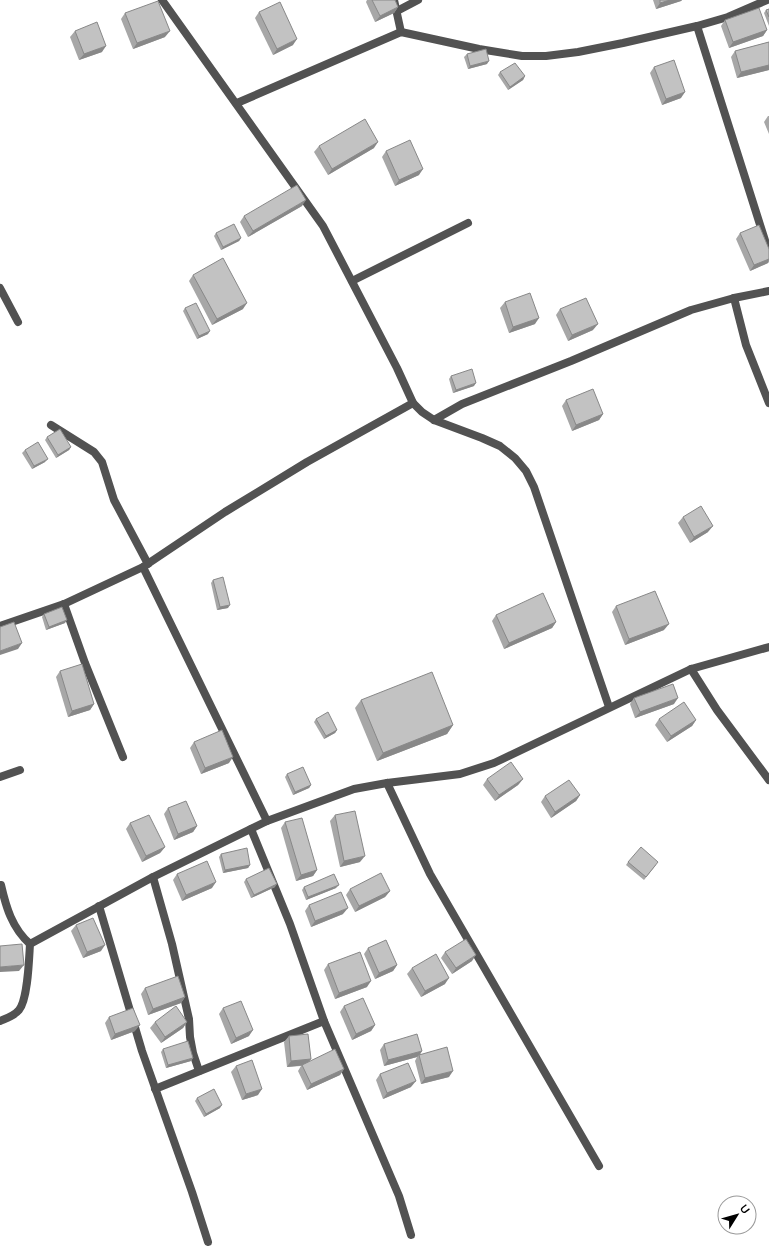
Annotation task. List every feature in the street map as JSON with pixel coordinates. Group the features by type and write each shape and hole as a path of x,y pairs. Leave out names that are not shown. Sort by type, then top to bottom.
{"street":[{"path":"162,0 237,103 323,226 397,368 413,403 422,412 434,420 500,446 515,458 526,471 534,487 609,707"},
{"path":"394,0 401,32"},
{"path":"397,11 418,0"},
{"path":"237,103 401,32 522,56 546,56 593,49 697,26 728,17 767,0"},
{"path":"697,26 769,253"},
{"path":"352,281 468,223"},
{"path":"0,288 18,322"},
{"path":"434,420 462,404 571,361 691,310 734,298 769,291"},
{"path":"734,298 746,345 769,402"},
{"path":"0,626 64,604 145,566 225,512 307,462 413,403"},
{"path":"51,425 94,452 102,462 114,500 268,821"},
{"path":"64,604 85,663 123,757"},
{"path":"30,944 153,877 268,821 354,789 387,783 460,774 494,763 691,669 769,647"},
{"path":"691,669 717,710 769,780"},
{"path":"0,777 20,770"},
{"path":"387,783 430,874 599,1166"},
{"path":"251,829 290,924 324,1021 399,1196 411,1235"},
{"path":"153,877 172,944 189,1019 193,1053 199,1071"},
{"path":"1,885 9,914 14,925 23,938 30,944"},
{"path":"99,906 142,1051 192,1192 208,1242"},
{"path":"0,1021 11,1017 19,1010 24,1001 30,944"},
{"path":"155,1089 324,1021"}],"building":[{"path":"372,0 395,0 398,7 380,16"},
{"path":"660,0 670,0 660,3"},
{"path":"158,1 170,31 137,43 125,13"},
{"path":"280,2 297,39 277,49 259,12"},
{"path":"759,8 767,30 733,42 725,20"},
{"path":"769,9 769,17 766,10"},
{"path":"97,22 106,46 84,54 75,31"},
{"path":"769,42 769,65 741,72 735,51"},
{"path":"486,49 489,61 470,66 467,54"},
{"path":"674,60 685,92 666,99 654,67"},
{"path":"515,63 525,76 510,87 500,72"},
{"path":"365,119 378,142 332,169 319,146"},
{"path":"410,140 423,169 399,180 386,151"},
{"path":"297,185 306,200 253,231 244,216"},
{"path":"234,224 241,238 223,247 216,233"},
{"path":"759,225 769,249 769,259 754,265 740,233"},
{"path":"223,258 247,303 217,319 193,275"},
{"path":"530,293 539,318 513,327 505,302"},
{"path":"586,298 598,324 572,335 560,309"},
{"path":"196,303 210,331 199,336 185,308"},
{"path":"472,369 476,383 456,390 451,376"},
{"path":"593,389 603,414 576,425 566,400"},
{"path":"60,429 71,447 58,455 47,437"},
{"path":"38,442 48,459 34,466 25,450"},
{"path":"701,506 713,526 694,537 683,517"},
{"path":"223,577 230,605 220,607 213,580"},
{"path":"655,591 669,624 629,639 616,606"},
{"path":"543,593 556,622 509,643 496,615"},
{"path":"62,607 67,620 49,627 44,614"},
{"path":"14,622 22,643 0,651 0,627"},
{"path":"82,664 94,704 72,711 60,671"},
{"path":"432,672 453,725 383,753 361,700"},
{"path":"673,684 678,698 640,712 634,698"},
{"path":"684,702 696,720 671,736 659,719"},
{"path":"328,712 337,730 326,736 316,719"},
{"path":"222,730 233,757 205,768 194,742"},
{"path":"511,762 523,779 499,795 487,779"},
{"path":"303,767 311,785 295,792 287,774"},
{"path":"569,780 580,795 555,812 545,796"},
{"path":"186,801 197,826 178,834 168,808"},
{"path":"355,811 365,856 344,861 335,815"},
{"path":"149,815 165,847 146,856 130,823"},
{"path":"302,818 317,870 301,875 285,822"},
{"path":"641,847 658,862 646,877 628,862"},
{"path":"247,848 250,865 225,870 221,854"},
{"path":"207,861 216,882 186,895 177,874"},
{"path":"269,868 277,884 254,895 246,879"},
{"path":"381,873 390,891 359,906 350,889"},
{"path":"334,874 339,885 308,897 304,887"},
{"path":"341,892 348,908 315,921 309,905"},
{"path":"93,918 105,945 87,952 76,925"},
{"path":"466,939 476,955 456,968 445,952"},
{"path":"386,940 397,965 379,973 368,948"},
{"path":"22,944 24,965 0,967 0,946"},
{"path":"360,952 371,981 339,993 328,964"},
{"path":"436,954 449,978 425,991 412,968"},
{"path":"178,976 185,997 153,1009 145,988"},
{"path":"363,998 375,1025 356,1034 344,1006"},
{"path":"241,1001 253,1030 236,1038 223,1008"},
{"path":"176,1006 187,1022 165,1037 155,1022"},
{"path":"133,1008 140,1025 115,1034 109,1017"},
{"path":"308,1034 311,1059 291,1061 289,1036"},
{"path":"417,1034 422,1051 388,1060 384,1044"},
{"path":"188,1041 193,1058 168,1065 163,1049"},
{"path":"447,1047 453,1071 425,1078 419,1055"},
{"path":"335,1049 344,1069 311,1084 302,1065"},
{"path":"252,1060 262,1089 246,1094 236,1066"},
{"path":"408,1063 416,1081 387,1093 380,1074"},
{"path":"214,1089 222,1105 206,1114 197,1098"}]}
